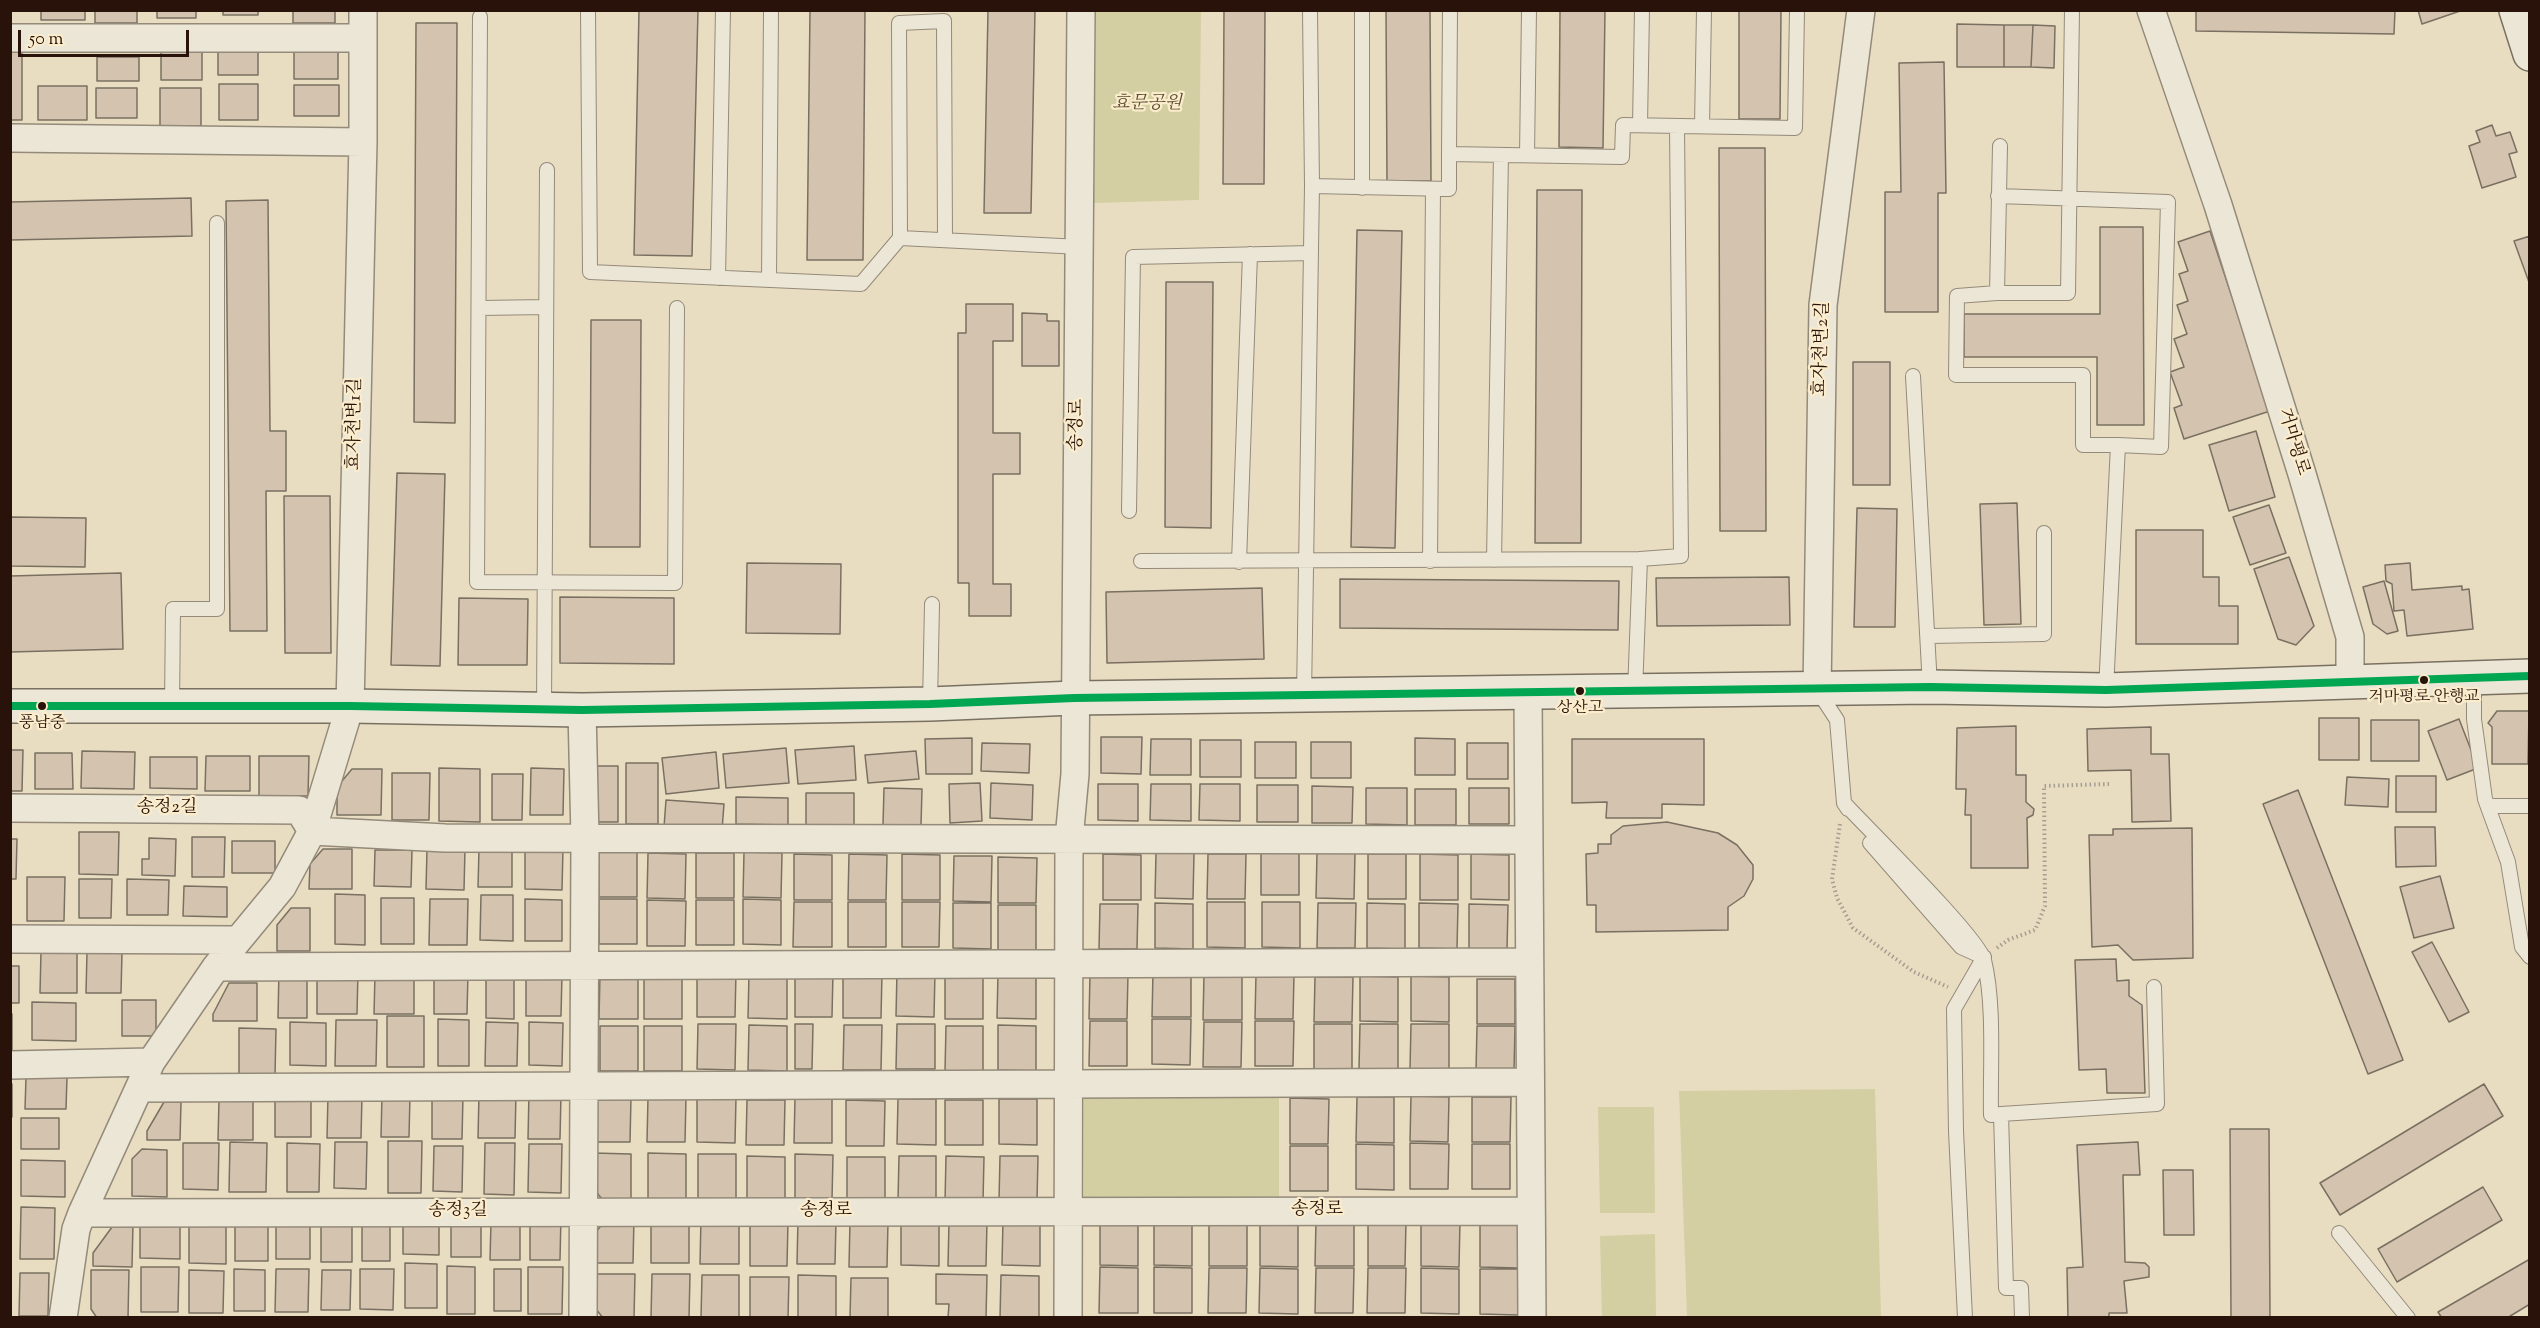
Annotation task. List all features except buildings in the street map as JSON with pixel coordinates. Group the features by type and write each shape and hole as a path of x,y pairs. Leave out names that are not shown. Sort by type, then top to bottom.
{"street":[{"name":"효자천변1길","path":"350,706 363,142 363,10"},
{"name":"송정로","path":"1068,1317 1069,839 1075,774 1074,698 1081,247 1081,10"},
{"name":"효자천변2길","path":"1817,690 1823,305 1861,10"},
{"name":"거마평로","path":"2151,10 2218,205 2350,637 2350,682"},
{"path":"2516,10 2529,54"},
{"path":"10,38 363,38"},
{"path":"10,138 363,142"},
{"path":"10,706 350,706 582,711 930,704 1074,698 1930,687 2106,690 2529,676"},
{"path":"1528,693 1527,840 1532,1317"},
{"path":"63,1317 76,1229 151,1062 236,940 282,887 312,831 350,706"},
{"path":"582,711 585,838 583,1317"},
{"name":"송정2길","path":"10,808 299,810 312,831"},
{"path":"312,831 446,838 1527,840"},
{"path":"10,939 236,940"},
{"path":"216,967 1528,962"},
{"path":"10,1065 151,1062"},
{"path":"140,1088 1529,1082"},
{"name":"송정로","path":"584,1212 1530,1210"},
{"name":"송정3길","path":"82,1213 584,1212"}],"lane":[{"path":"588,10 590,272 861,284 900,238 899,23 944,21 945,240"},
{"path":"718,278 723,10"},
{"path":"769,280 771,10"},
{"path":"1304,696 1308,562 1312,186 1310,10"},
{"path":"1362,10 1362,188"},
{"path":"1312,186 1449,189 1450,10"},
{"path":"1527,155 1529,10"},
{"path":"1640,125 1642,10"},
{"path":"1702,126 1704,10"},
{"path":"1449,154 1622,157 1623,125 1795,128 1797,10"},
{"path":"1998,196 2069,198 2168,202 2161,447 2083,445 2083,375 1956,375 1957,296 1997,293 2068,293 2069,198 2072,10"},
{"path":"480,17 477,582 675,583 677,308"},
{"path":"1141,561 1430,561 1640,559 1681,556 1677,126"},
{"path":"1997,293 2000,146"},
{"path":"1494,560 1501,155"},
{"path":"544,710 547,170"},
{"path":"1430,561 1433,189"},
{"path":"172,706 173,609 217,609 217,223"},
{"path":"900,238 1081,247"},
{"path":"1129,511 1133,257 1311,253"},
{"path":"1239,562 1250,254"},
{"path":"479,308 546,307"},
{"path":"1913,376 1930,687"},
{"path":"2106,690 2118,445"},
{"path":"1929,636 2044,634 2044,533"},
{"path":"1635,692 1640,559"},
{"path":"930,704 932,604"},
{"path":"2474,678 2474,719 2488,806 2508,862 2522,947 2529,957"},
{"path":"1817,690 1837,720 1844,803 1965,932 1984,957 1989,1013 1991,1115 2157,1104 2154,987"},
{"path":"2488,806 2529,806"},
{"path":"1965,1317 1956,1131 1954,1009 1984,957"},
{"path":"2001,1114 2007,1288 2021,1288 2022,1317"},
{"path":"2339,1233 2408,1317"}],"path":[{"path":"2008,940 2035,930 2045,906 2044,786 2109,784"},
{"path":"1840,825 1833,879 1837,897 1852,928 1914,972 1940,982 1962,996"}],"green space":[{"name":"효문공원","path":"1096,11 1201,11 1199,200 1094,203"},
{"path":"1875,1089 1881,1317 1687,1317 1679,1091"},
{"path":"1084,1096 1279,1096 1279,1203 1084,1203"},
{"path":"1598,1107 1654,1107 1655,1213 1600,1213"},
{"path":"1655,1234 1656,1317 1602,1317 1600,1236"}],"transit line":[{"path":"10,706 350,706 582,710 930,704 1074,698 1930,687 2106,690 2530,676"}],"place":[{"name":"거마평로 안행교","path":"2424,680"},
{"name":"상산고","path":"1580,691"},
{"name":"풍남중","path":"42,706"}]}
